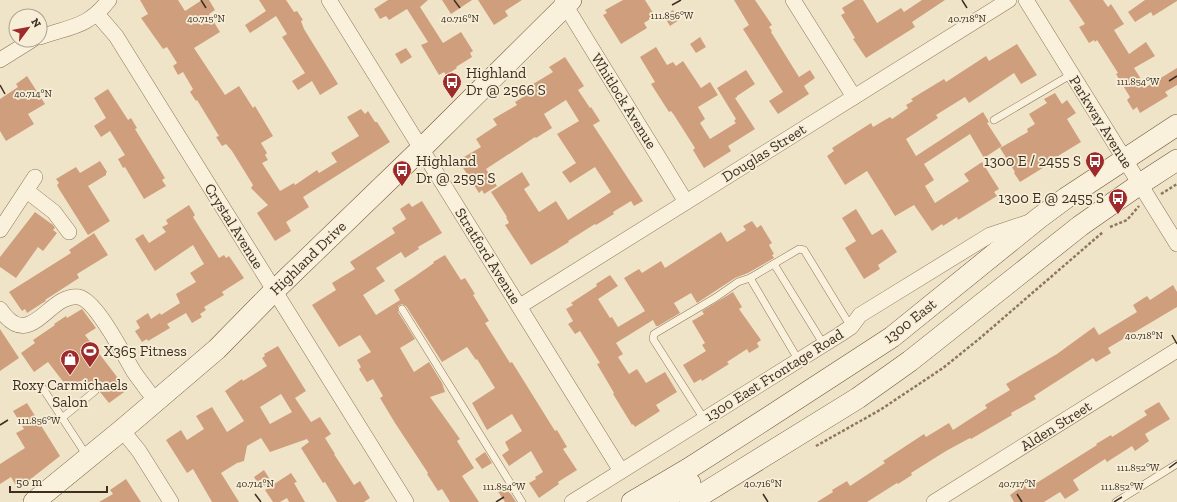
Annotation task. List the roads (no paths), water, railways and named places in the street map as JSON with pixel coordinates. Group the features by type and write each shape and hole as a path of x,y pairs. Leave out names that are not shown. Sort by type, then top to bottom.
{"main road":[{"name":"Highland Drive","path":"34,502 156,402 217,349 274,291 421,148 566,2"},
{"name":"1300 East","path":"632,502 769,417 892,336 1039,218 1083,186 1177,125"},
{"name":"1300 East","path":"690,502 858,398 910,361 1080,226 1177,160"},
{"path":"663,502 667,497 734,455 769,417"}],"street":[{"path":"48,35 82,24 97,14 108,0"},
{"name":"Stratford Avenue","path":"329,0 621,471"},
{"path":"793,0 854,97"},
{"name":"Douglas Street","path":"520,306 1009,0"},
{"name":"Parkway Avenue","path":"1026,0 1177,244"},
{"name":"Whitlock Avenue","path":"566,2 686,202"},
{"name":"Crystal Avenue","path":"97,14 116,36 406,502"},
{"path":"0,60 19,48"},
{"path":"0,230 35,177"},
{"path":"27,191 50,208 58,216 69,232"},
{"name":"1300 East Frontage Road","path":"572,502 824,345 851,327 860,314 990,235 1039,218"},
{"path":"0,309 12,323 26,325 33,323 67,299 78,297 87,301 100,316 135,373 156,402"},
{"name":"Alden Street","path":"934,502 1177,350"},
{"path":"122,430 139,451 171,502"}],"lane":[{"path":"994,120 1072,74"},
{"path":"704,420 653,339 654,334 715,298 738,282 750,278 799,249 804,250 851,327"},
{"path":"774,264 824,345"},
{"path":"750,278 799,361"},
{"path":"402,309 522,502"},
{"path":"42,387 88,458"},
{"path":"62,418 95,391"},
{"path":"1116,502 1177,464"}],"place":[{"name":"Highland Dr @ 2566 S","path":"452,99"},
{"name":"1300 E / 2455 S","path":"1095,178"},
{"name":"Highland Dr @ 2595 S","path":"402,187"},
{"name":"1300 E @ 2455 S","path":"1118,215"},
{"name":"X365 Fitness","path":"90,368"},
{"name":"Roxy Carmichaels Salon","path":"70,376"}]}
